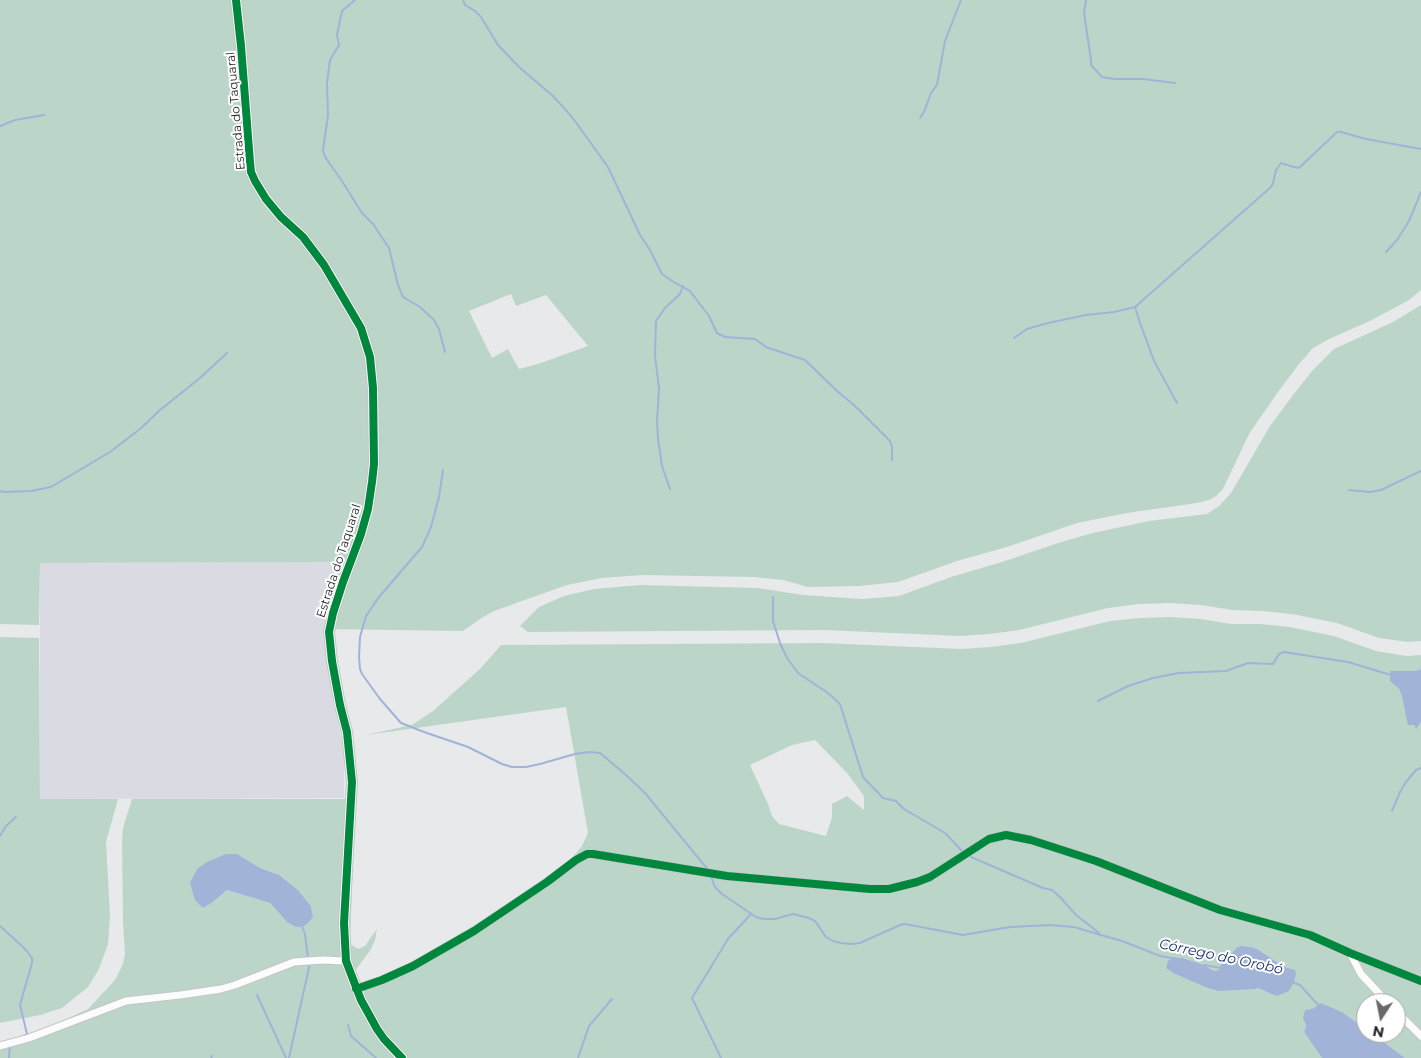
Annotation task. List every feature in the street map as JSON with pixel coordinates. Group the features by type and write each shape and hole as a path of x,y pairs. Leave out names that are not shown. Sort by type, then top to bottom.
{"street":[{"name":"Estrada do Taquaral","path":"236,0 251,172 266,199 303,237 324,265 361,328 370,357 373,388 374,464 372,482 366,517 333,613 329,632 332,661 347,732 352,782 344,923 346,961 356,990 377,1029 402,1058"},
{"path":"356,990 413,966 474,931 548,882 586,854 727,876 870,889 889,889 917,882 930,876 989,839 1006,835 1031,840 1089,858 1220,910 1310,934 1350,953 1421,981"},
{"path":"1350,953 1361,974 1379,993"},
{"path":"0,1046 30,1038 126,1001 180,996 221,989 294,962 346,961"},
{"path":"1406,1021 1421,1036"}],"shaded area":[{"path":"344,562 323,635 344,748 344,798 40,799 40,563"}],"green space":[{"path":"0,0 1421,0 1421,290 1409,300 1372,320 1313,348 1278,392 1249,434 1223,489 1209,500 1077,523 898,582 859,586 808,587 783,580 754,577 642,575 602,578 567,585 494,611 463,631 324,629 344,562 40,563 39,625 0,624","holes":["511,294 516,306 546,295 588,346 519,369 508,349 492,358 469,311"]},
{"path":"1421,305 1421,641 1408,642 1379,638 1337,623 1292,614 1170,603 1108,608 1019,630 960,636 824,630 528,632 520,626 539,607 564,596 594,589 640,585 758,588 803,595 863,599 899,596 951,577 1093,533 1149,521 1207,514 1219,506 1231,493 1270,426 1313,370 1334,349 1393,322"},
{"path":"1171,617 1231,624 1261,624 1290,627 1334,636 1376,651 1407,656 1421,655 1421,669 1415,671 1390,671 1390,681 1399,689 1405,712 1416,728 1421,722 1421,1058 1405,1058 1385,1043 1406,1043 1406,993 1356,993 1356,1022 1342,1012 1321,1003 1312,1009 1305,1010 1304,1022 1306,1026 1304,1032 1322,1058 0,1058 0,1043 41,1031 88,1009 115,980 123,964 125,953 122,841 123,828 132,799 355,799 350,944 358,949 365,946 377,929 371,949 355,971 359,981 370,988 381,985 439,955 460,937 560,873 582,846 588,833 566,707 366,735 412,725 433,711 481,668 501,645 823,643 961,649 1021,643 1110,621","holes":["815,740 847,773 864,796 864,810 847,796 832,804 832,817 826,836 779,824 772,816 750,765 792,745","249,862 281,875 298,890 311,906 313,917 287,922 270,903 227,890 203,908","1236,948 1257,949 1285,967 1295,970 1271,993 1258,988 1187,979 1175,974 1174,957 1204,965 1214,971 1219,970"]},
{"path":"0,637 39,638 40,799 118,799 106,842 110,916 108,944 99,969 88,987 62,1008 40,1015 0,1023"}],"water":[{"path":"1421,669 1421,722 1416,729 1414,725 1408,725 1399,689 1390,681 1390,671 1415,671"},
{"path":"226,854 237,854 260,868 280,875 298,890 311,906 313,917 304,926 296,927 287,922 270,903 227,890 203,908 195,900 190,883 197,869 207,862"},
{"path":"1241,946 1257,949 1285,967 1295,970 1294,982 1289,991 1277,996 1258,988 1219,991 1175,974 1166,968 1168,961 1174,957 1204,965 1214,971 1219,970 1222,962 1236,948"},
{"path":"1321,1003 1342,1012 1356,1022 1356,1043 1385,1043 1405,1058 1322,1058 1304,1032 1306,1026 1303,1018 1305,1010 1312,1009"}],"waterway":[{"path":"355,0 342,11 337,35 339,45 330,60 327,83 328,116 323,150 325,157 362,213 373,224 389,248 398,285 403,297 420,307 434,320 439,329 445,352"},
{"path":"463,0 465,5 481,17 498,45 519,67 553,96 572,117 608,167 640,235 662,274 690,291 709,316 717,333 725,337 755,339 766,347 805,360 890,441 892,460"},
{"path":"920,118 931,93 937,85 945,41 961,0"},
{"path":"1086,0 1084,13 1091,65 1102,77 1175,83"},
{"path":"0,126 15,120 44,115"},
{"path":"1014,338 1027,329 1048,323 1135,307 1271,187 1276,170 1281,163 1297,168 1300,167 1337,132 1421,149"},
{"path":"1386,252 1397,240 1409,221 1421,192"},
{"path":"670,489 662,466 658,439 659,388 655,356 656,321 665,308 680,294 683,286"},
{"path":"1135,307 1154,361 1177,403"},
{"path":"0,491 31,491 51,487 110,452 140,429 227,353"},
{"path":"443,470 439,497 431,527 422,547 379,597 366,616 360,637 359,657 362,674 401,723 468,747 502,764 512,767 526,767 575,754 600,753 645,793 709,871"},
{"path":"1349,490 1370,492 1381,490 1421,471"},
{"path":"773,597 773,621 787,658 798,673 828,693 840,704 863,777 883,798 896,801 904,809 945,833 964,853"},
{"path":"1098,701 1128,686 1153,678 1179,673 1226,671 1248,663 1273,664 1279,654 1284,652 1348,662 1391,675"},
{"path":"1392,811 1406,782 1416,770 1421,768"},
{"path":"0,836 6,826 16,817"},
{"path":"971,857 1043,888 1052,890 1076,915 1099,933"},
{"path":"711,877 715,887 722,894 756,917 775,919 793,914 809,918 815,921 826,937 841,943 860,943 905,924 963,935 1010,927 1051,925 1074,927 1122,941 1160,956 1172,958"},
{"path":"721,1058 692,998 728,939 751,914"},
{"path":"301,924 305,934 308,959"},
{"path":"0,926 32,958 20,1005 27,1034 22,1037"},
{"path":"289,1058 310,963"},
{"name":"Córrego do Orobó","path":"1204,965 1221,968"},
{"name":"Córrego do Orobó","path":"1292,982 1300,985 1320,1007"},
{"path":"257,995 286,1058"},
{"path":"578,1058 589,1026 612,999"},
{"path":"348,1025 351,1036 376,1058"},
{"path":"9,1058 10,1045"}],"cycle path":[{"path":"236,0 251,172 266,199 281,217 303,237 324,265 361,328 370,357 373,388 374,464 368,509 333,613 329,632 332,661 347,732 352,782 344,923 346,961 361,1000 377,1029 402,1058"},
{"path":"356,989 413,966 474,931 587,854 727,876 870,889 889,889 930,877 989,839 1006,835 1031,840 1096,861 1220,910 1310,935 1421,981"}]}
